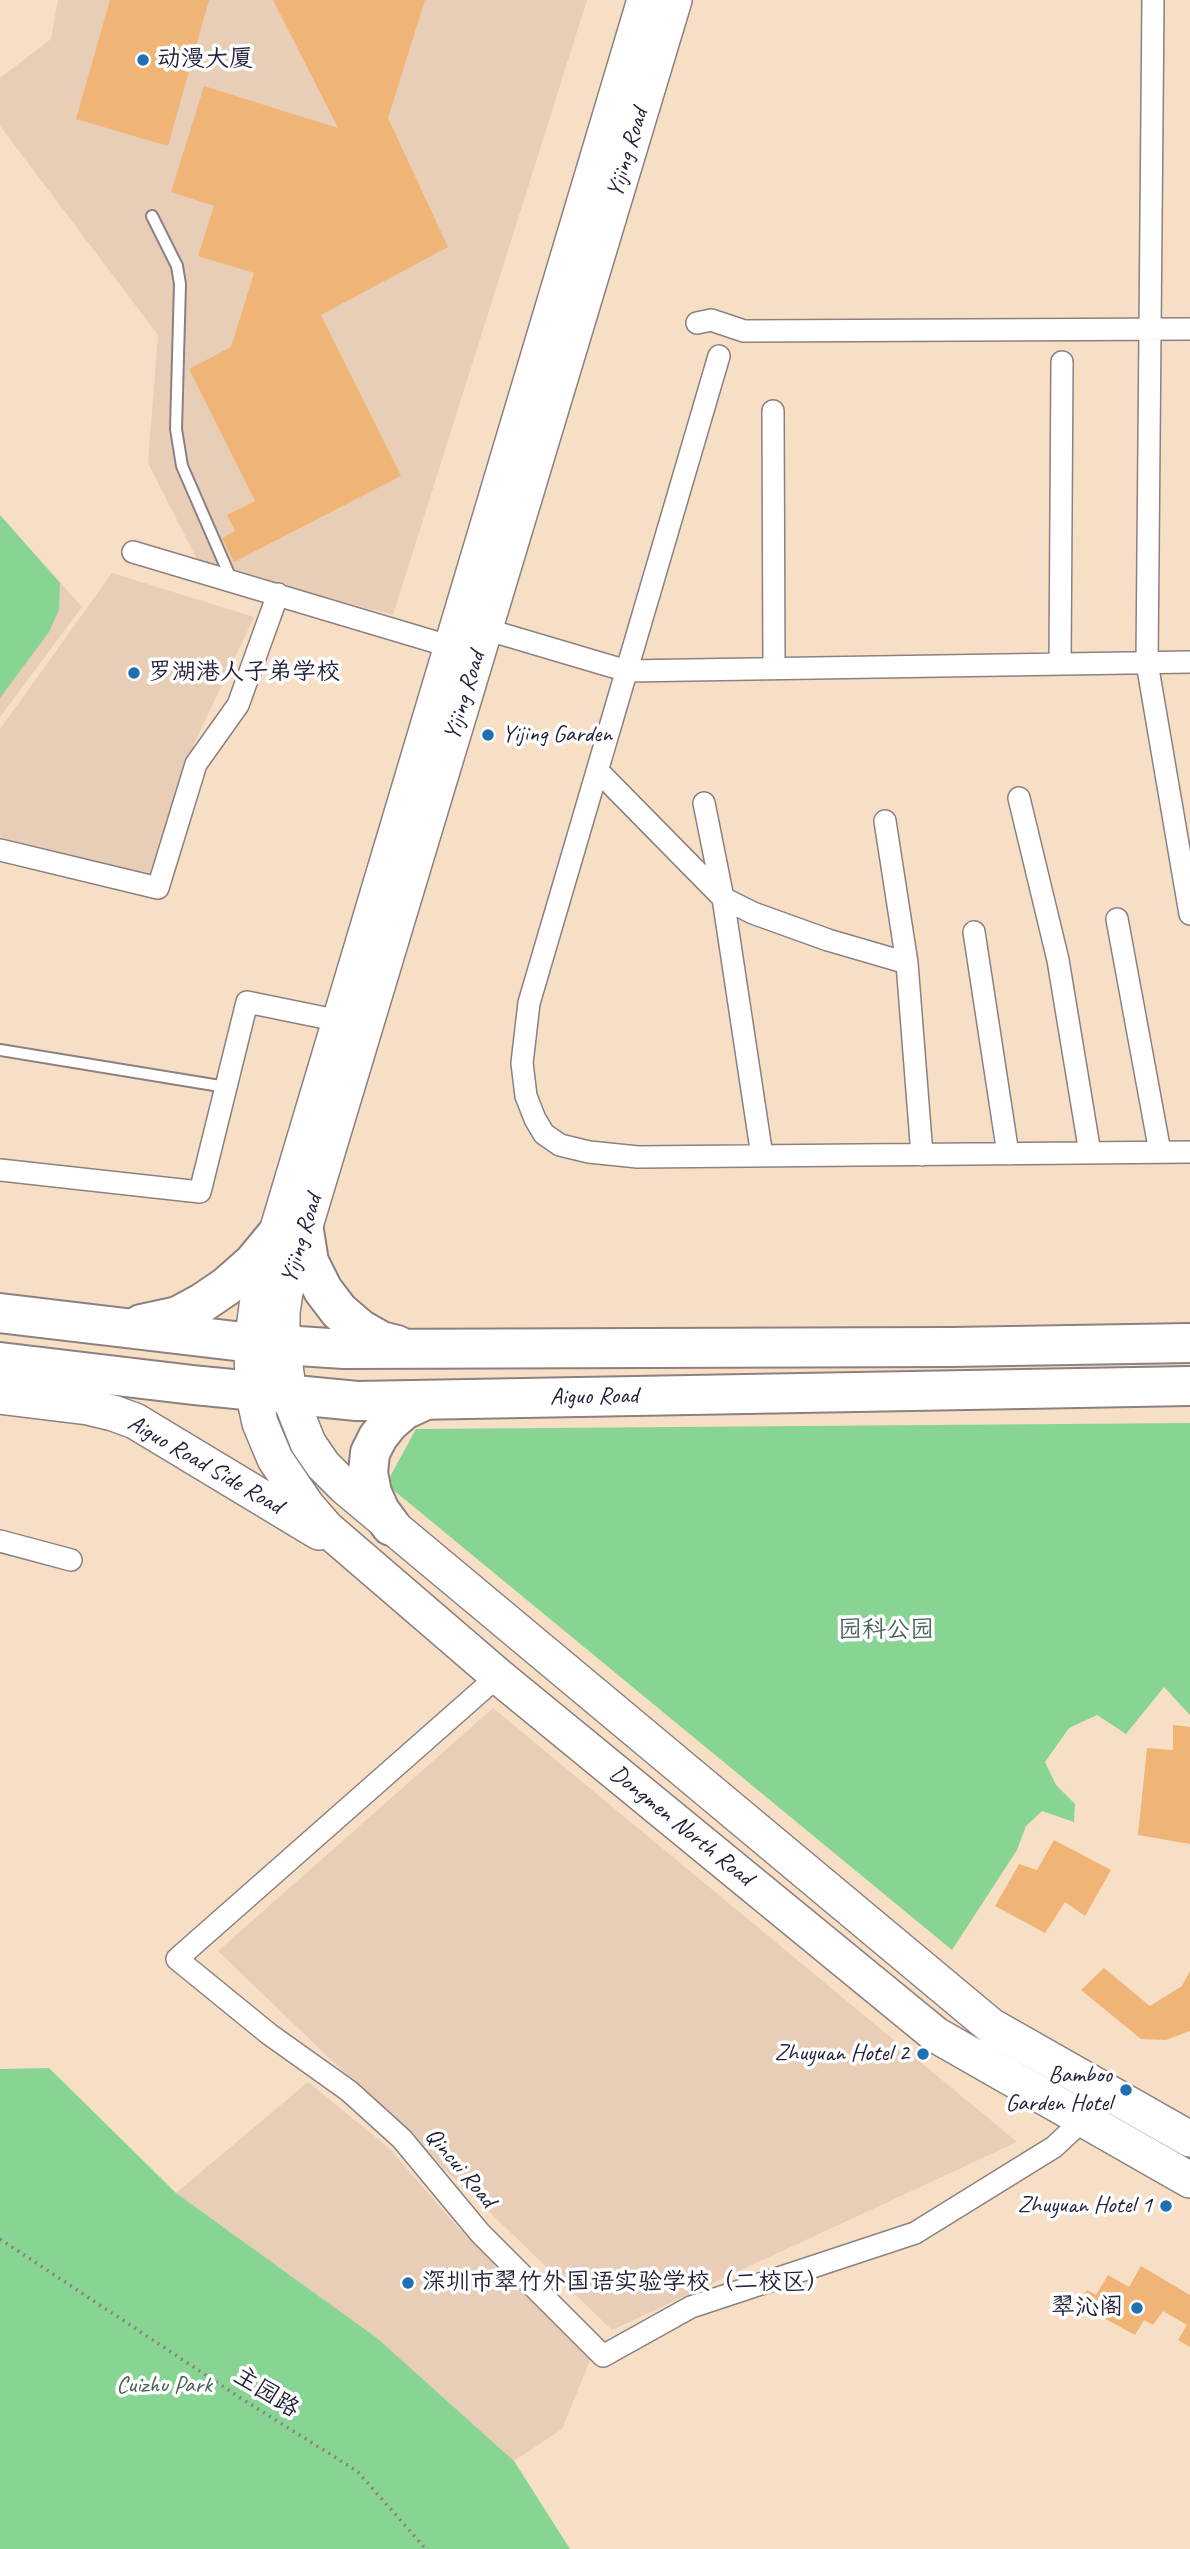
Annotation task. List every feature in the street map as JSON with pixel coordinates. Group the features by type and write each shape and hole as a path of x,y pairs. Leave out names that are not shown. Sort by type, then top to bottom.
{"highway":[{"path":"122,1326 151,1324 178,1316 202,1303 290,1232 310,1262 323,1290 339,1311 360,1329 381,1341 409,1349"},
{"name":"Aiguo Road","path":"0,1313 267,1344 344,1349 937,1347 1190,1343"},
{"name":"Aiguo Road","path":"0,1362 356,1401 1190,1386"},
{"path":"391,1526 372,1493 368,1473 370,1453 390,1422 404,1410 426,1400"}],"main road":[{"name":"Yijing Road","path":"290,1232 340,1021 646,0"},
{"name":"Yijing Road","path":"271,1393 267,1344 256,1308 290,1232 485,629 674,0"},
{"name":"Dongmen North Road","path":"271,1393 304,1434 323,1465 345,1487 991,2026 1190,2139"},
{"name":"Dongmen North Road","path":"271,1393 260,1423 280,1466 307,1506 326,1528 357,1556 498,1676 936,2035 1190,2180"},
{"name":"Aiguo Road Side Road","path":"0,1396 88,1407 135,1421 357,1556"}],"street":[{"path":"1153,0 1147,663 1190,914"},
{"path":"697,323 711,320 744,331 1190,329"},
{"path":"719,356 529,1003 522,1063 526,1096 535,1119 544,1134 559,1145 589,1153 638,1157 1190,1152"},
{"path":"1060,664 1062,362"},
{"path":"773,411 774,668"},
{"path":"132,552 452,648"},
{"path":"0,850 158,888 196,764 238,705 278,594"},
{"path":"485,629 627,671 1190,662"},
{"path":"597,771 723,898 753,913 828,940 907,963"},
{"path":"1019,798 1058,960 1090,1153"},
{"path":"704,803 723,898 762,1156"},
{"path":"885,821 907,963 922,1155"},
{"path":"1117,919 1160,1153"},
{"path":"974,932 1008,1154"},
{"path":"0,1170 200,1192 247,1002 340,1021"},
{"path":"0,1541 71,1560"},
{"name":"Qincui Road","path":"498,1676 177,1959 269,2034 349,2091 402,2139 480,2232 603,2356 691,2307 915,2233 1054,2147 1083,2120"}],"lane":[{"path":"152,216 177,266 180,284 176,429 182,466 232,581"},
{"path":"0,1050 226,1087"}],"path":[{"name":"主园路","path":"0,2239 227,2390 357,2471 426,2549"}],"shaded area":[{"path":"58,0 587,0 393,615 199,563 148,463 158,335 0,126 0,78 51,39"},
{"path":"0,515 82,607 0,717"},
{"name":"罗湖港人子弟学校","path":"112,573 254,617 194,744 151,875 0,837 0,729"},
{"path":"493,1708 1017,2142 612,2330 218,1951"},
{"name":"深圳市翠竹外国语实验学校（二校区）","path":"308,2082 390,2149 459,2229 591,2358 562,2429 514,2461 377,2338 176,2193"}],"green space":[{"path":"0,515 60,583 59,610 49,632 0,698"},
{"name":"园科公园","path":"1190,1423 1190,1715 1164,1687 1126,1734 1097,1715 1069,1728 1045,1762 1056,1785 1075,1804 1074,1822 1042,1811 1026,1826 1017,1850 952,1950 386,1484 416,1429"},
{"name":"Cuizhu Park","path":"49,2068 176,2193 377,2338 514,2461 570,2549 0,2549 0,2069"}],"building":[{"name":"动漫大厦","path":"110,0 209,0 168,146 76,119"},
{"path":"273,0 425,0 388,118 448,247 321,315 401,476 234,562 222,538 235,531 227,515 255,501 189,369 231,347 254,273 198,256 214,206 171,192 204,86 338,128"},
{"path":"1173,1725 1190,1727 1190,1844 1138,1835 1147,1748 1173,1750"},
{"path":"1054,1840 1111,1870 1085,1916 1065,1902 1045,1933 995,1906 1019,1864 1037,1870"},
{"path":"1104,1968 1150,2006 1182,1986 1190,1971 1190,2031 1166,2040 1141,2039 1081,1990"},
{"name":"翠沁阁","path":"1141,2266 1190,2295 1190,2347 1178,2340 1187,2325 1163,2311 1153,2325 1144,2320 1135,2335 1078,2304 1087,2290 1096,2295 1108,2275 1129,2287"}],"place":[{"name":"动漫大厦","path":"143,60"},
{"name":"罗湖港人子弟学校","path":"134,673"},
{"name":"Yijing Garden","path":"488,735"},
{"name":"Zhuyuan Hotel 2","path":"923,2054"},
{"name":"Bamboo Garden Hotel","path":"1126,2090"},
{"name":"Zhuyuan Hotel 1","path":"1166,2206"},
{"name":"深圳市翠竹外国语实验学校（二校区）","path":"408,2283"},
{"name":"翠沁阁","path":"1137,2308"}]}
